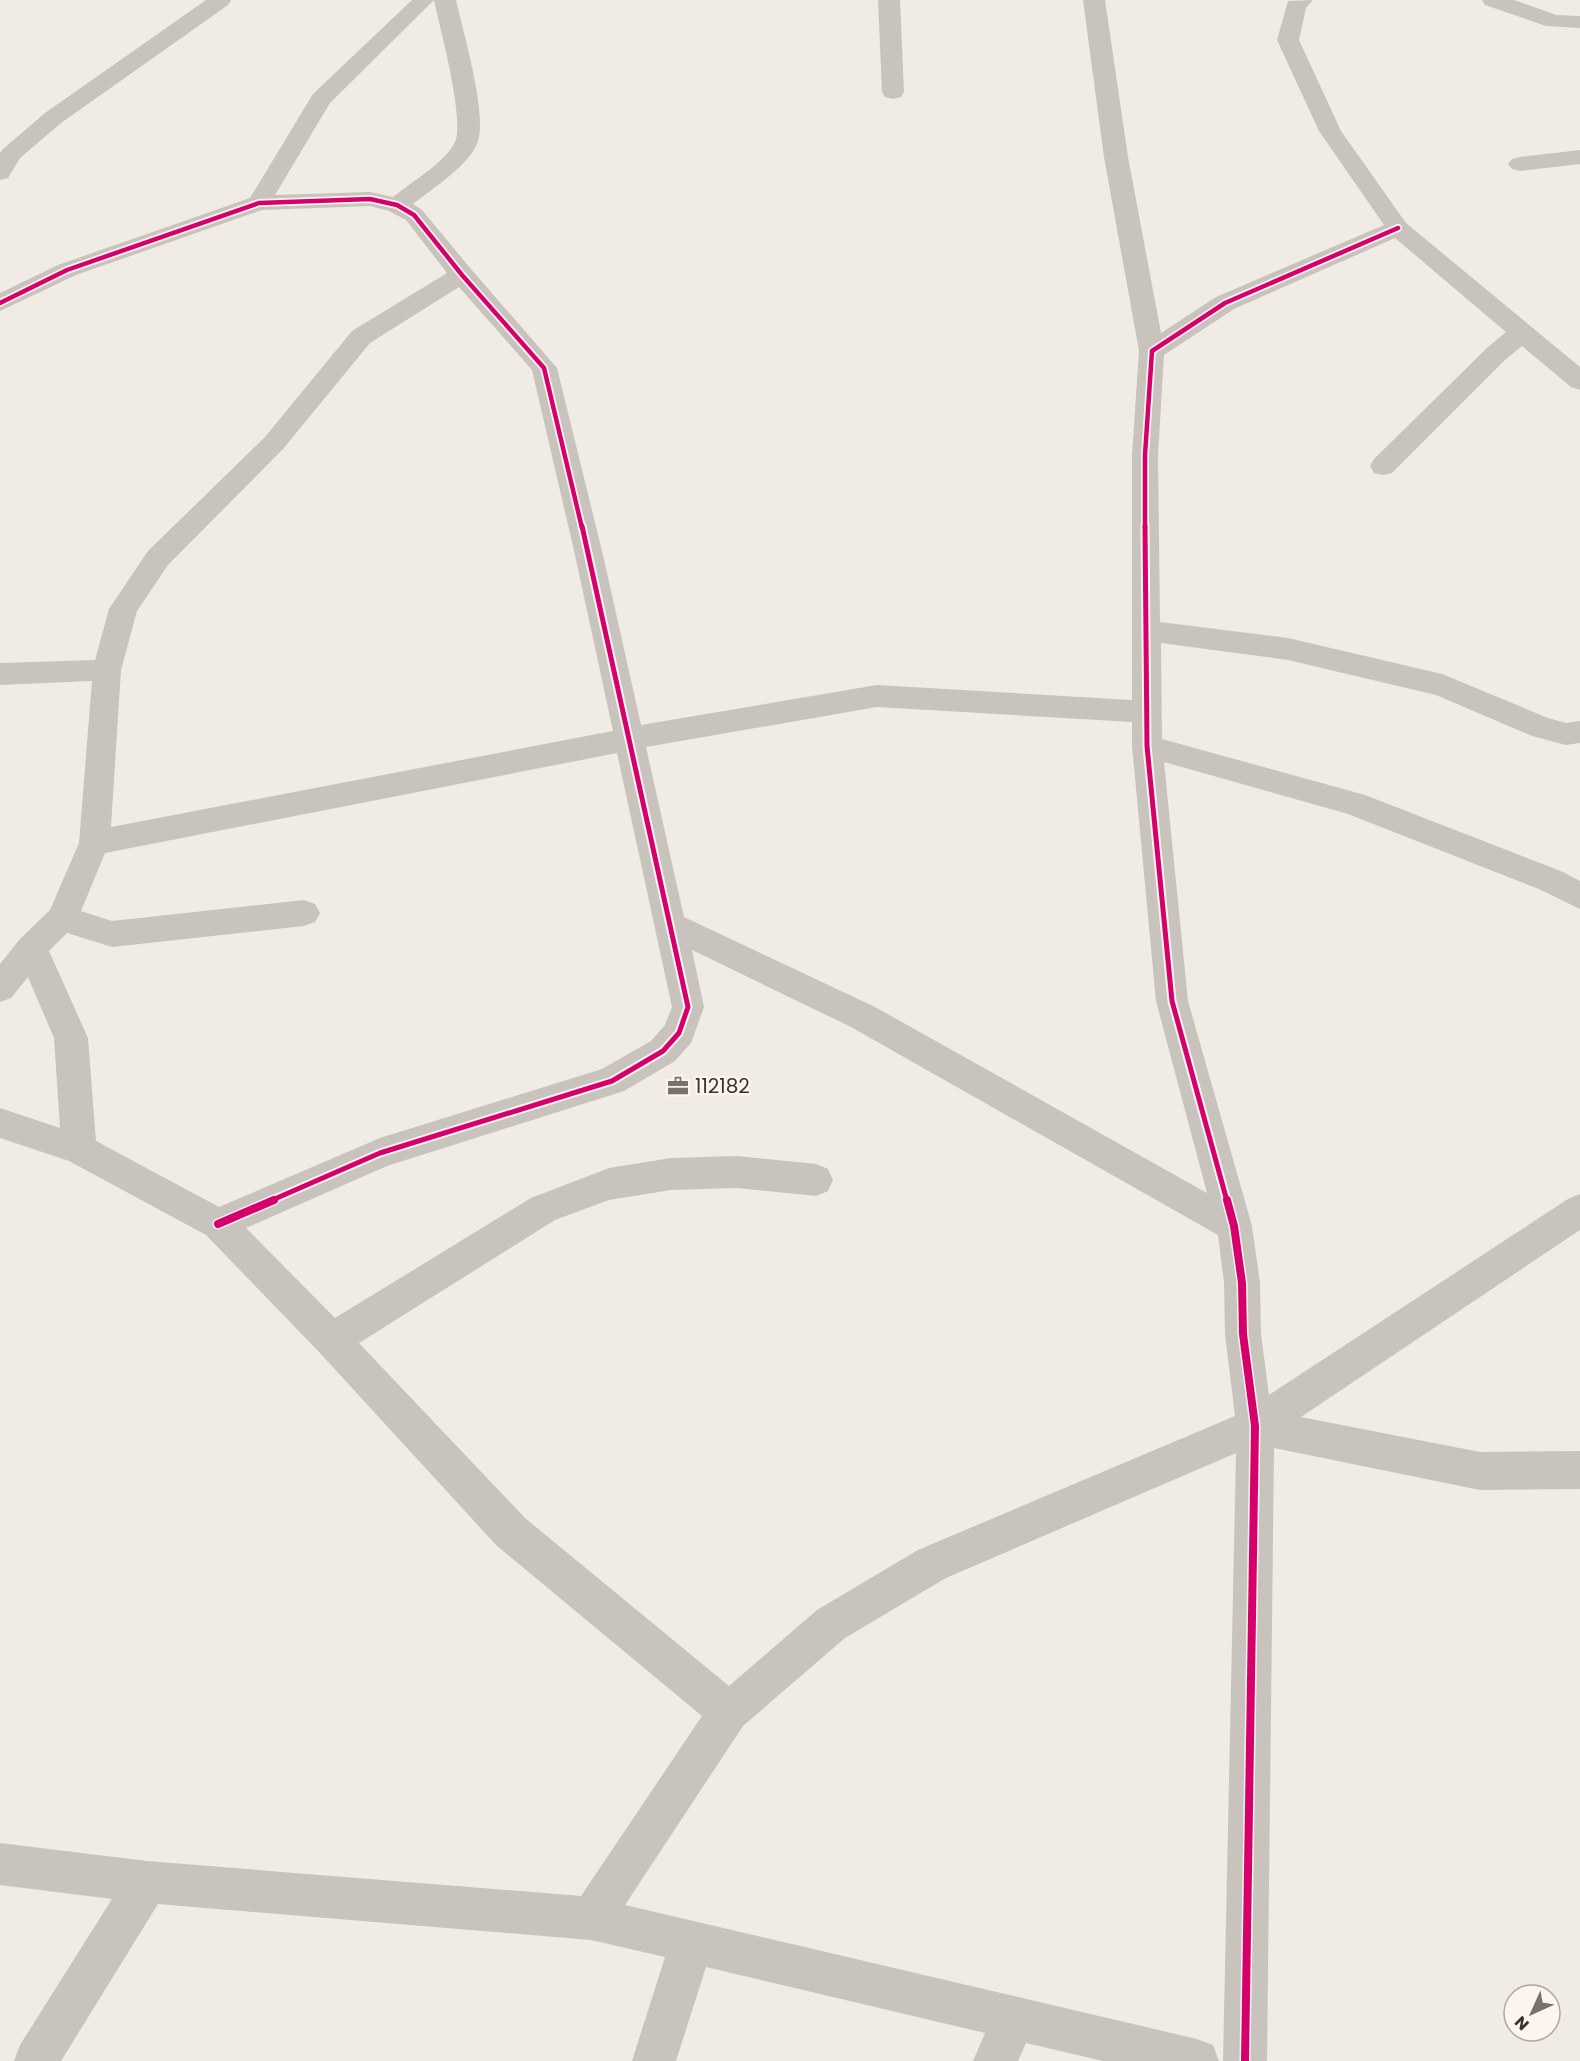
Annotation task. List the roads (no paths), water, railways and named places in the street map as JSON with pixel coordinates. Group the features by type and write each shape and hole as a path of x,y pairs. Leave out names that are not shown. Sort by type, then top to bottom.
{"street":[{"path":"0,173 11,154 53,118 220,0"},
{"path":"259,203 321,99 424,0"},
{"path":"397,205 453,161 467,141 468,107 445,0"},
{"path":"889,0 893,92"},
{"path":"1094,0 1116,157 1152,351 1145,455 1147,746 1173,1001 1234,1226 1242,1283 1243,1334 1255,1426 1245,2061"},
{"path":"1302,0 1296,6 1288,40 1330,131 1398,228 1580,381"},
{"path":"1493,0 1554,21 1580,22"},
{"path":"1520,164 1580,157"},
{"path":"0,303 67,270 259,203 370,199 397,205 414,215 462,275 544,368 589,555 688,1007 679,1033 663,1051 612,1081 380,1153 218,1224"},
{"path":"1152,351 1225,303 1398,228"},
{"path":"0,988 31,948 62,918 94,843 107,670 123,609 158,558 274,443 348,349 361,337 462,275"},
{"path":"1383,466 1496,354 1523,332"},
{"path":"1147,631 1288,649 1310,654 1442,685 1542,728 1566,734 1580,732"},
{"path":"0,674 107,670"},
{"path":"94,843 629,740 877,696 1147,712"},
{"path":"1147,746 1354,804 1552,881 1580,896"},
{"path":"62,918 112,934 304,913"},
{"path":"670,925 863,1017 1234,1226"},
{"path":"31,948 71,1038 79,1149"},
{"path":"0,1123 79,1149 218,1224 332,1340 511,1532 729,1712"},
{"path":"332,1340 543,1209 609,1184 671,1174 737,1172 816,1180"},
{"path":"591,1918 729,1712 831,1624 932,1564 1255,1426 1580,1210"},
{"path":"1255,1426 1480,1472 1580,1470"},
{"path":"0,1864 147,1882 591,1918 1197,2061"},
{"path":"36,2061 147,1882"},
{"path":"654,2061 692,1941"},
{"path":"995,2061 1015,2018"}],"place":[{"name":"112182","path":"678,1086"}]}
